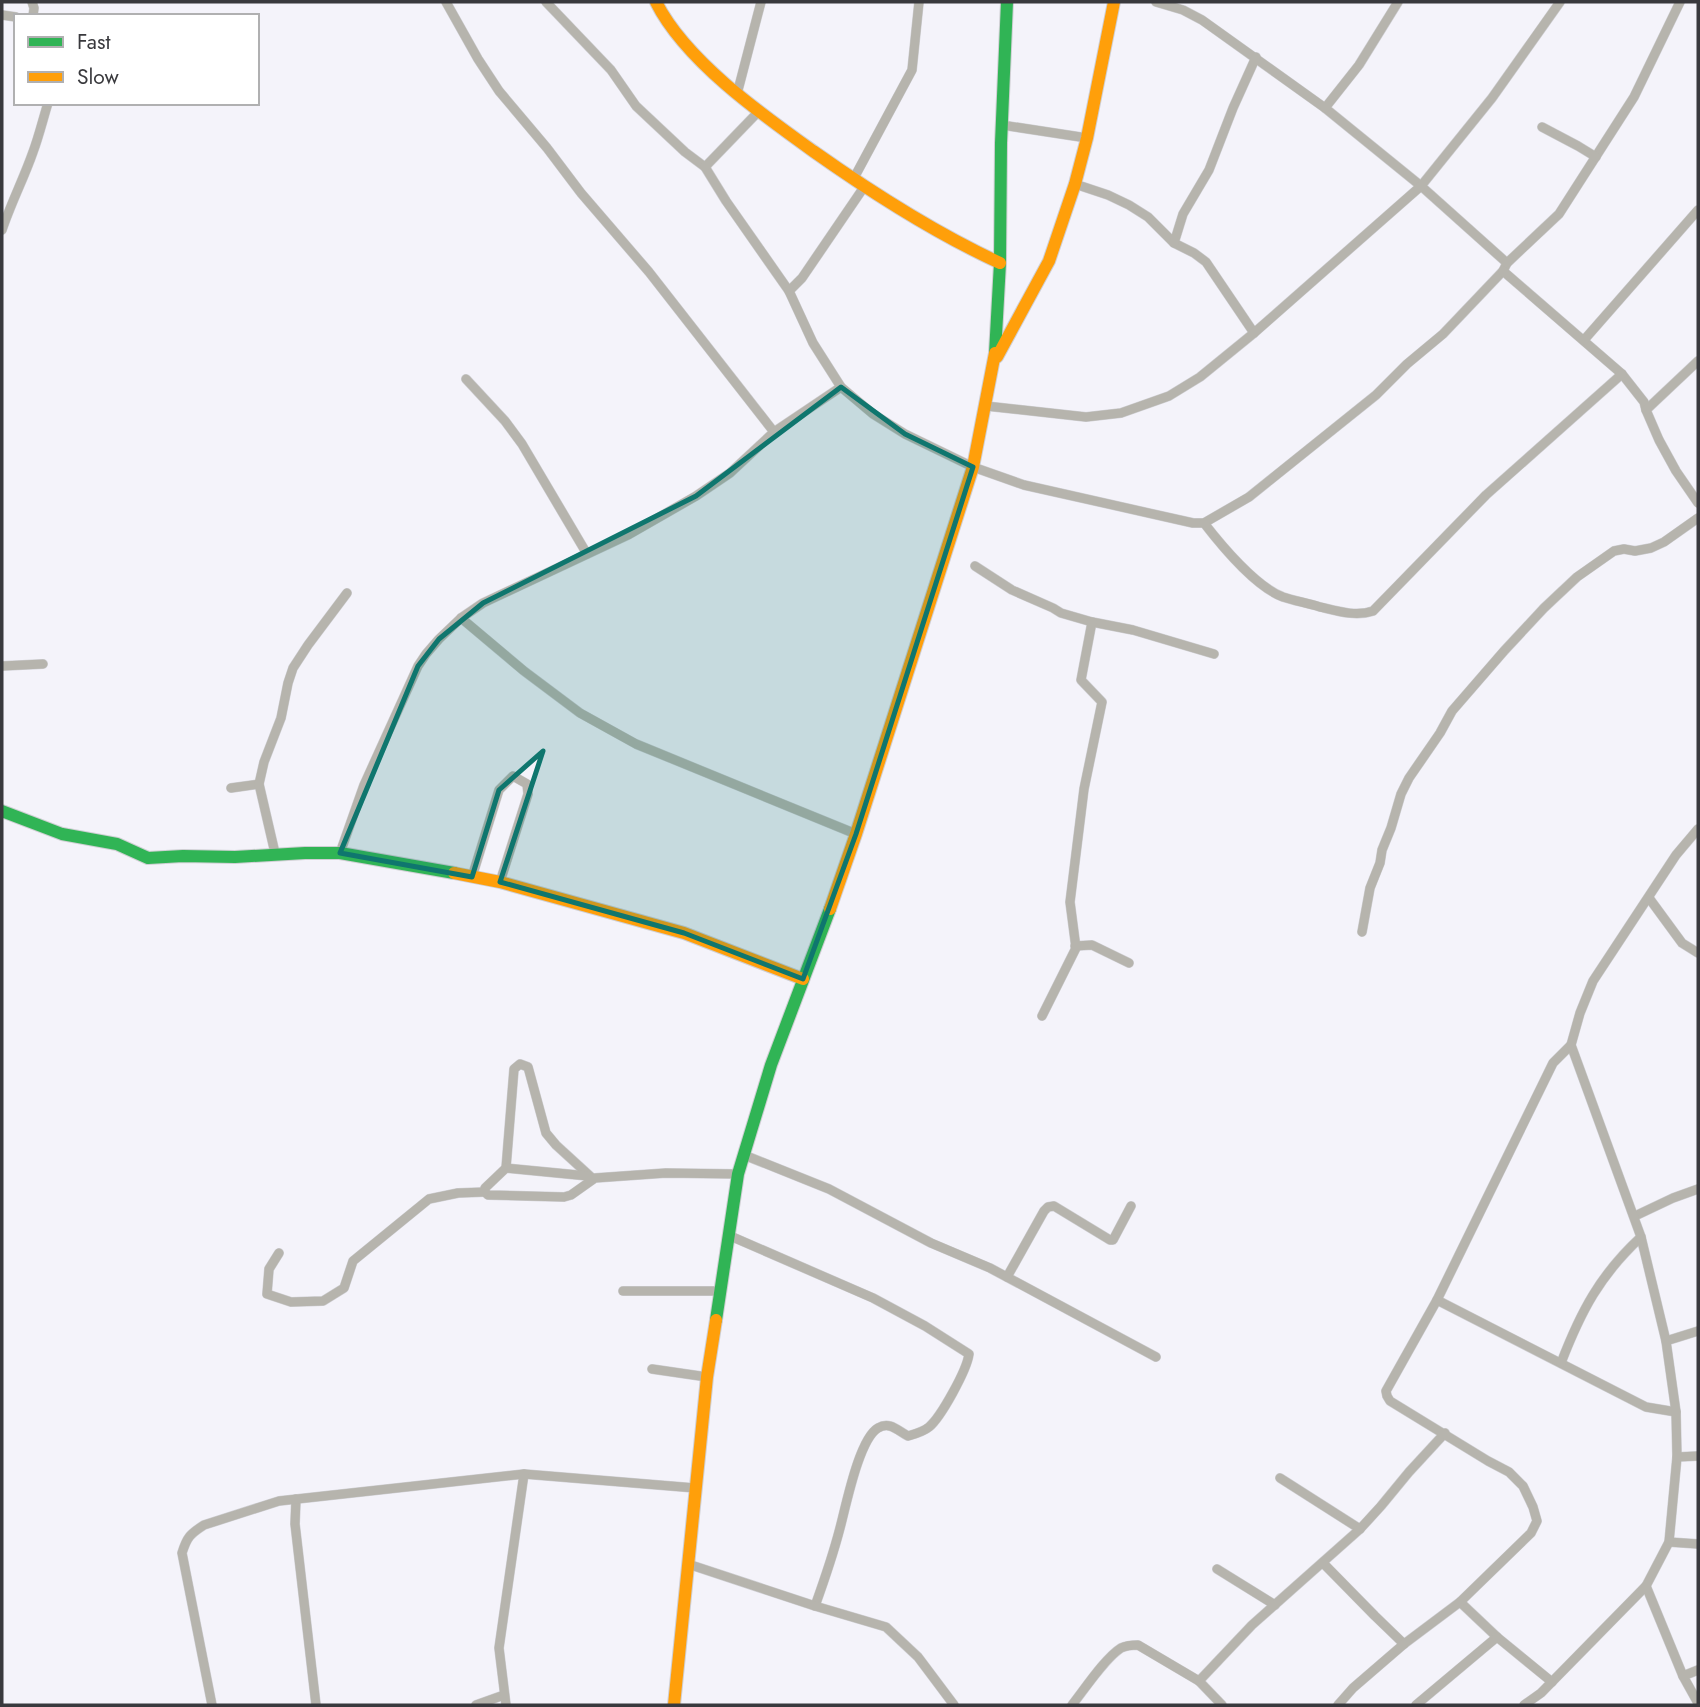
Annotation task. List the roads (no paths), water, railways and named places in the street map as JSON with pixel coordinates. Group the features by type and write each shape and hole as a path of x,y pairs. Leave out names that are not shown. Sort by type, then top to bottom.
{"main road":[{"path":"656,2 662,14 695,55 780,128 864,187 976,252 1000,263"},
{"path":"674,1705 708,1377 738,1174 771,1065 856,834 973,467 995,360 1007,2"},
{"path":"995,360 1049,261 1075,184 1114,2"},
{"path":"2,811 62,834 117,844 143,857 340,853 500,882 684,933 803,979"}],"street":[{"path":"446,2 499,91 581,193 649,271 774,432"},
{"path":"547,2 611,70 636,106 705,167 789,291 813,343 841,387 873,414 905,434 973,467 1024,485 1193,523 1204,523 1249,497 1376,395 1443,334 1559,214 1634,97 1680,2"},
{"path":"737,93 761,2"},
{"path":"853,178 912,70 919,2"},
{"path":"1156,2 1183,10 1202,20 1256,57 1325,108 1421,186 1622,374 1644,402 1659,440 1698,503"},
{"path":"1325,108 1359,65 1398,2"},
{"path":"986,406 1086,417 1121,413 1169,396 1200,377 1421,186 1492,98 1560,2"},
{"path":"1174,243 1183,214 1209,170 1256,57"},
{"path":"2,230 34,149 47,105"},
{"path":"705,167 759,111"},
{"path":"1002,125 1087,138"},
{"path":"1542,127 1596,157"},
{"path":"1075,184 1108,195 1139,211 1174,243 1206,262 1254,333"},
{"path":"789,291 809,268 864,187"},
{"path":"1584,340 1698,209"},
{"path":"1646,410 1698,361"},
{"path":"1204,523 1213,536 1265,587 1282,596 1331,610 1365,614 1373,611 1486,495 1622,374"},
{"path":"466,379 505,421 522,444 587,554"},
{"path":"340,853 364,785 418,666 432,646 461,618 482,603 628,535 696,496 730,473 774,432 841,387"},
{"path":"1362,932 1370,888 1401,794 1452,711 1536,616 1577,577 1614,551 1651,548 1698,518"},
{"path":"975,566 1012,590 1061,613 1133,630 1214,654"},
{"path":"275,853 258,784 264,762 281,718 293,668 347,593"},
{"path":"461,618 524,671 580,713 636,744 856,834"},
{"path":"1042,1016 1076,948 1070,902 1084,789 1101,702 1081,680 1092,622"},
{"path":"2,666 43,664"},
{"path":"472,877 499,790 513,776 527,784 528,794 500,882"},
{"path":"231,788 258,784"},
{"path":"1338,1705 1353,1688 1405,1644 1460,1602 1531,1533 1537,1521 1534,1507 1523,1486 1510,1472 1391,1401 1387,1391 1437,1300 1553,1063 1571,1045 1593,981 1676,855 1698,829"},
{"path":"1648,898 1682,943 1698,953"},
{"path":"1075,946 1092,945 1129,963"},
{"path":"1528,1704 1646,1586 1670,1542 1676,1457 1676,1412 1666,1341 1642,1237 1571,1045"},
{"path":"485,1192 485,1188 506,1168 514,1069 520,1064 528,1067 546,1133 592,1177"},
{"path":"744,1155 829,1189 931,1243 990,1268 1156,1357"},
{"path":"506,1168 592,1177 666,1173 738,1174"},
{"path":"279,1253 268,1269 267,1294 291,1301 323,1301 344,1288 353,1261 429,1199 458,1193 485,1192 488,1195 564,1197 571,1195 592,1177"},
{"path":"1635,1216 1698,1189"},
{"path":"1007,1277 1048,1207 1054,1206 1113,1240 1131,1206"},
{"path":"728,1235 873,1297 969,1354 953,1392 929,1427 908,1436 894,1427 884,1425 875,1429 850,1484 841,1527 815,1606"},
{"path":"1561,1363 1589,1299 1613,1266 1642,1237"},
{"path":"624,1291 719,1291"},
{"path":"1437,1300 1646,1407 1676,1412"},
{"path":"1666,1341 1698,1331"},
{"path":"652,1369 708,1377"},
{"path":"1199,1681 1252,1625 1360,1529 1445,1433"},
{"path":"1676,1457 1698,1456"},
{"path":"476,1705 505,1700 499,1648 524,1475"},
{"path":"212,1705 182,1553 186,1539 204,1525 279,1501 524,1475 695,1489"},
{"path":"1280,1478 1360,1529"},
{"path":"296,1499 295,1524 316,1705"},
{"path":"1670,1542 1698,1544"},
{"path":"1323,1563 1405,1644"},
{"path":"688,1564 886,1627 918,1657 954,1705"},
{"path":"1217,1569 1275,1605"},
{"path":"1646,1586 1683,1676 1698,1703"},
{"path":"1460,1602 1497,1637 1552,1682"},
{"path":"1416,1705 1497,1637"},
{"path":"1072,1705 1119,1649 1128,1646 1138,1646 1199,1681 1222,1705"},
{"path":"1683,1676 1698,1670"}]}
